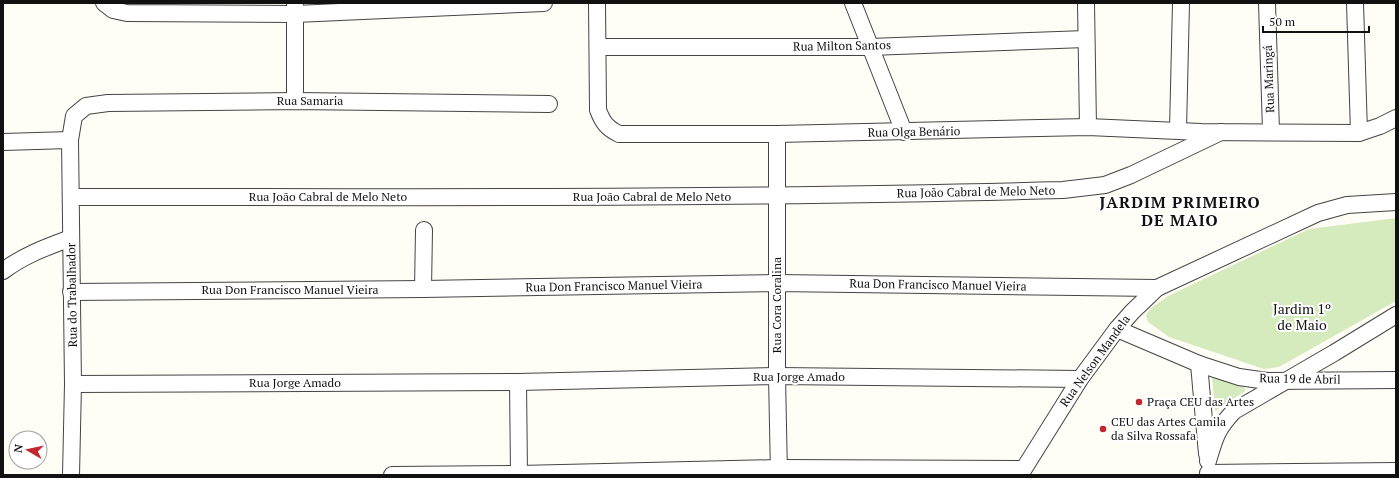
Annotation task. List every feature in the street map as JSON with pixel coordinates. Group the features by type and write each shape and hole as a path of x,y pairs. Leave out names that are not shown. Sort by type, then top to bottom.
{"street":[{"path":"104,3 113,10 127,13 544,3"},
{"path":"597,3 598,47"},
{"path":"852,3 904,132"},
{"path":"1086,3 1088,126"},
{"path":"1178,130 1181,3"},
{"name":"Rua Maringá","path":"1267,3 1271,131"},
{"path":"1355,3 1359,133"},
{"path":"295,8 295,101"},
{"name":"Rua Milton Santos","path":"598,47 870,47 1086,39"},
{"name":"Rua Olga Benário","path":"598,47 598,110 609,129 619,134 904,132 1088,126 1221,132 1271,131 1359,133 1380,126 1396,118"},
{"name":"Rua Samaria","path":"74,116 86,106 108,103 295,101 549,104"},
{"name":"Rua do Trabalhador","path":"71,475 73,384 70,140 74,116"},
{"name":"Rua João Cabral de Melo Neto","path":"71,197 480,198 777,196 1063,190 1105,185 1131,175 1221,132"},
{"name":"Rua Cora Coralina","path":"777,134 777,376 779,471"},
{"path":"3,142 70,140"},
{"name":"Rua Nelson Mandela","path":"1021,472 1080,379 1117,329 1157,288 1318,213 1347,205 1396,202"},
{"path":"423,289 424,230"},
{"path":"3,271 36,251 71,238"},
{"name":"Rua Don Francisco Manuel Vieira","path":"72,292 423,289 777,283 1157,288"},
{"path":"1208,470 1216,434 1223,422 1234,411 1334,353 1396,314"},
{"name":"Rua 19 de Abril","path":"1117,329 1199,364 1239,377 1267,381 1396,380"},
{"path":"1199,364 1208,470"},
{"name":"Rua Jorge Amado","path":"73,384 518,382 777,376 1080,379"},
{"path":"518,382 519,475"},
{"path":"1208,470 1396,471"},
{"path":"392,475 519,475 779,471 1021,472"}],"green space":[{"path":"1396,218 1396,301 1279,367 1264,369 1169,337 1148,322 1146,315 1151,308 1168,296 1309,229"},
{"path":"1212,376 1246,389 1244,392 1215,411"}],"place":[{"name":"Praça CEU das Artes","path":"1139,402"},
{"name":"CEU das Artes Camila da Silva Rossafa","path":"1103,429"}],"district":[{"name":"JARDIM PRIMEIRO DE MAIO","path":"1180,211"},
{"name":"Jardim 1º de Maio","path":"1302,318"}]}
